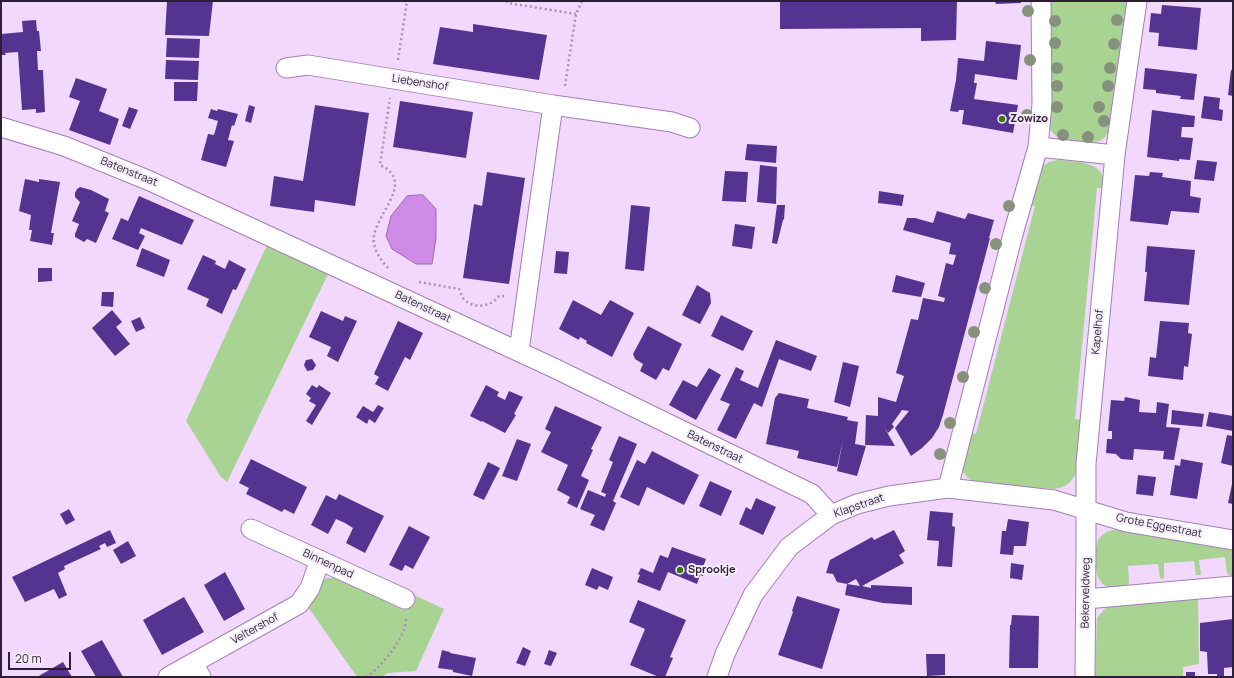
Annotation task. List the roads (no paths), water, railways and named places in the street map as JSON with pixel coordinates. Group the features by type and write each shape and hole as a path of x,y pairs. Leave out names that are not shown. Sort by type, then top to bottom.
{"street":[{"path":"948,488 1013,234 1038,147 1042,104 1041,1"},
{"name":"Kapelhof","path":"1086,510 1086,464 1115,155 1137,1"},
{"name":"Liebenshof","path":"286,68 308,65 558,106 672,122 690,128"},
{"path":"519,351 526,298 558,106"},
{"name":"Batenstraat","path":"1,127 64,146 150,181 519,351 812,494 831,515"},
{"path":"1038,147 1115,155"},
{"name":"Klapstraat","path":"717,677 725,654 752,595 790,547 831,515 857,504 889,496 948,488 1054,500 1086,510"},
{"name":"Grote Eggestraat","path":"1086,510 1126,522 1233,540"},
{"name":"Bekerveldweg","path":"1085,677 1086,510"},
{"name":"Binnenpad","path":"251,529 405,600"},
{"name":"Veltershof","path":"168,677 197,670 299,604 310,588 320,560"},
{"path":"1086,599 1233,586"}],"place":[{"name":"Zowizo","path":"1002,119"},
{"name":"Sprookje","path":"680,570"}]}
